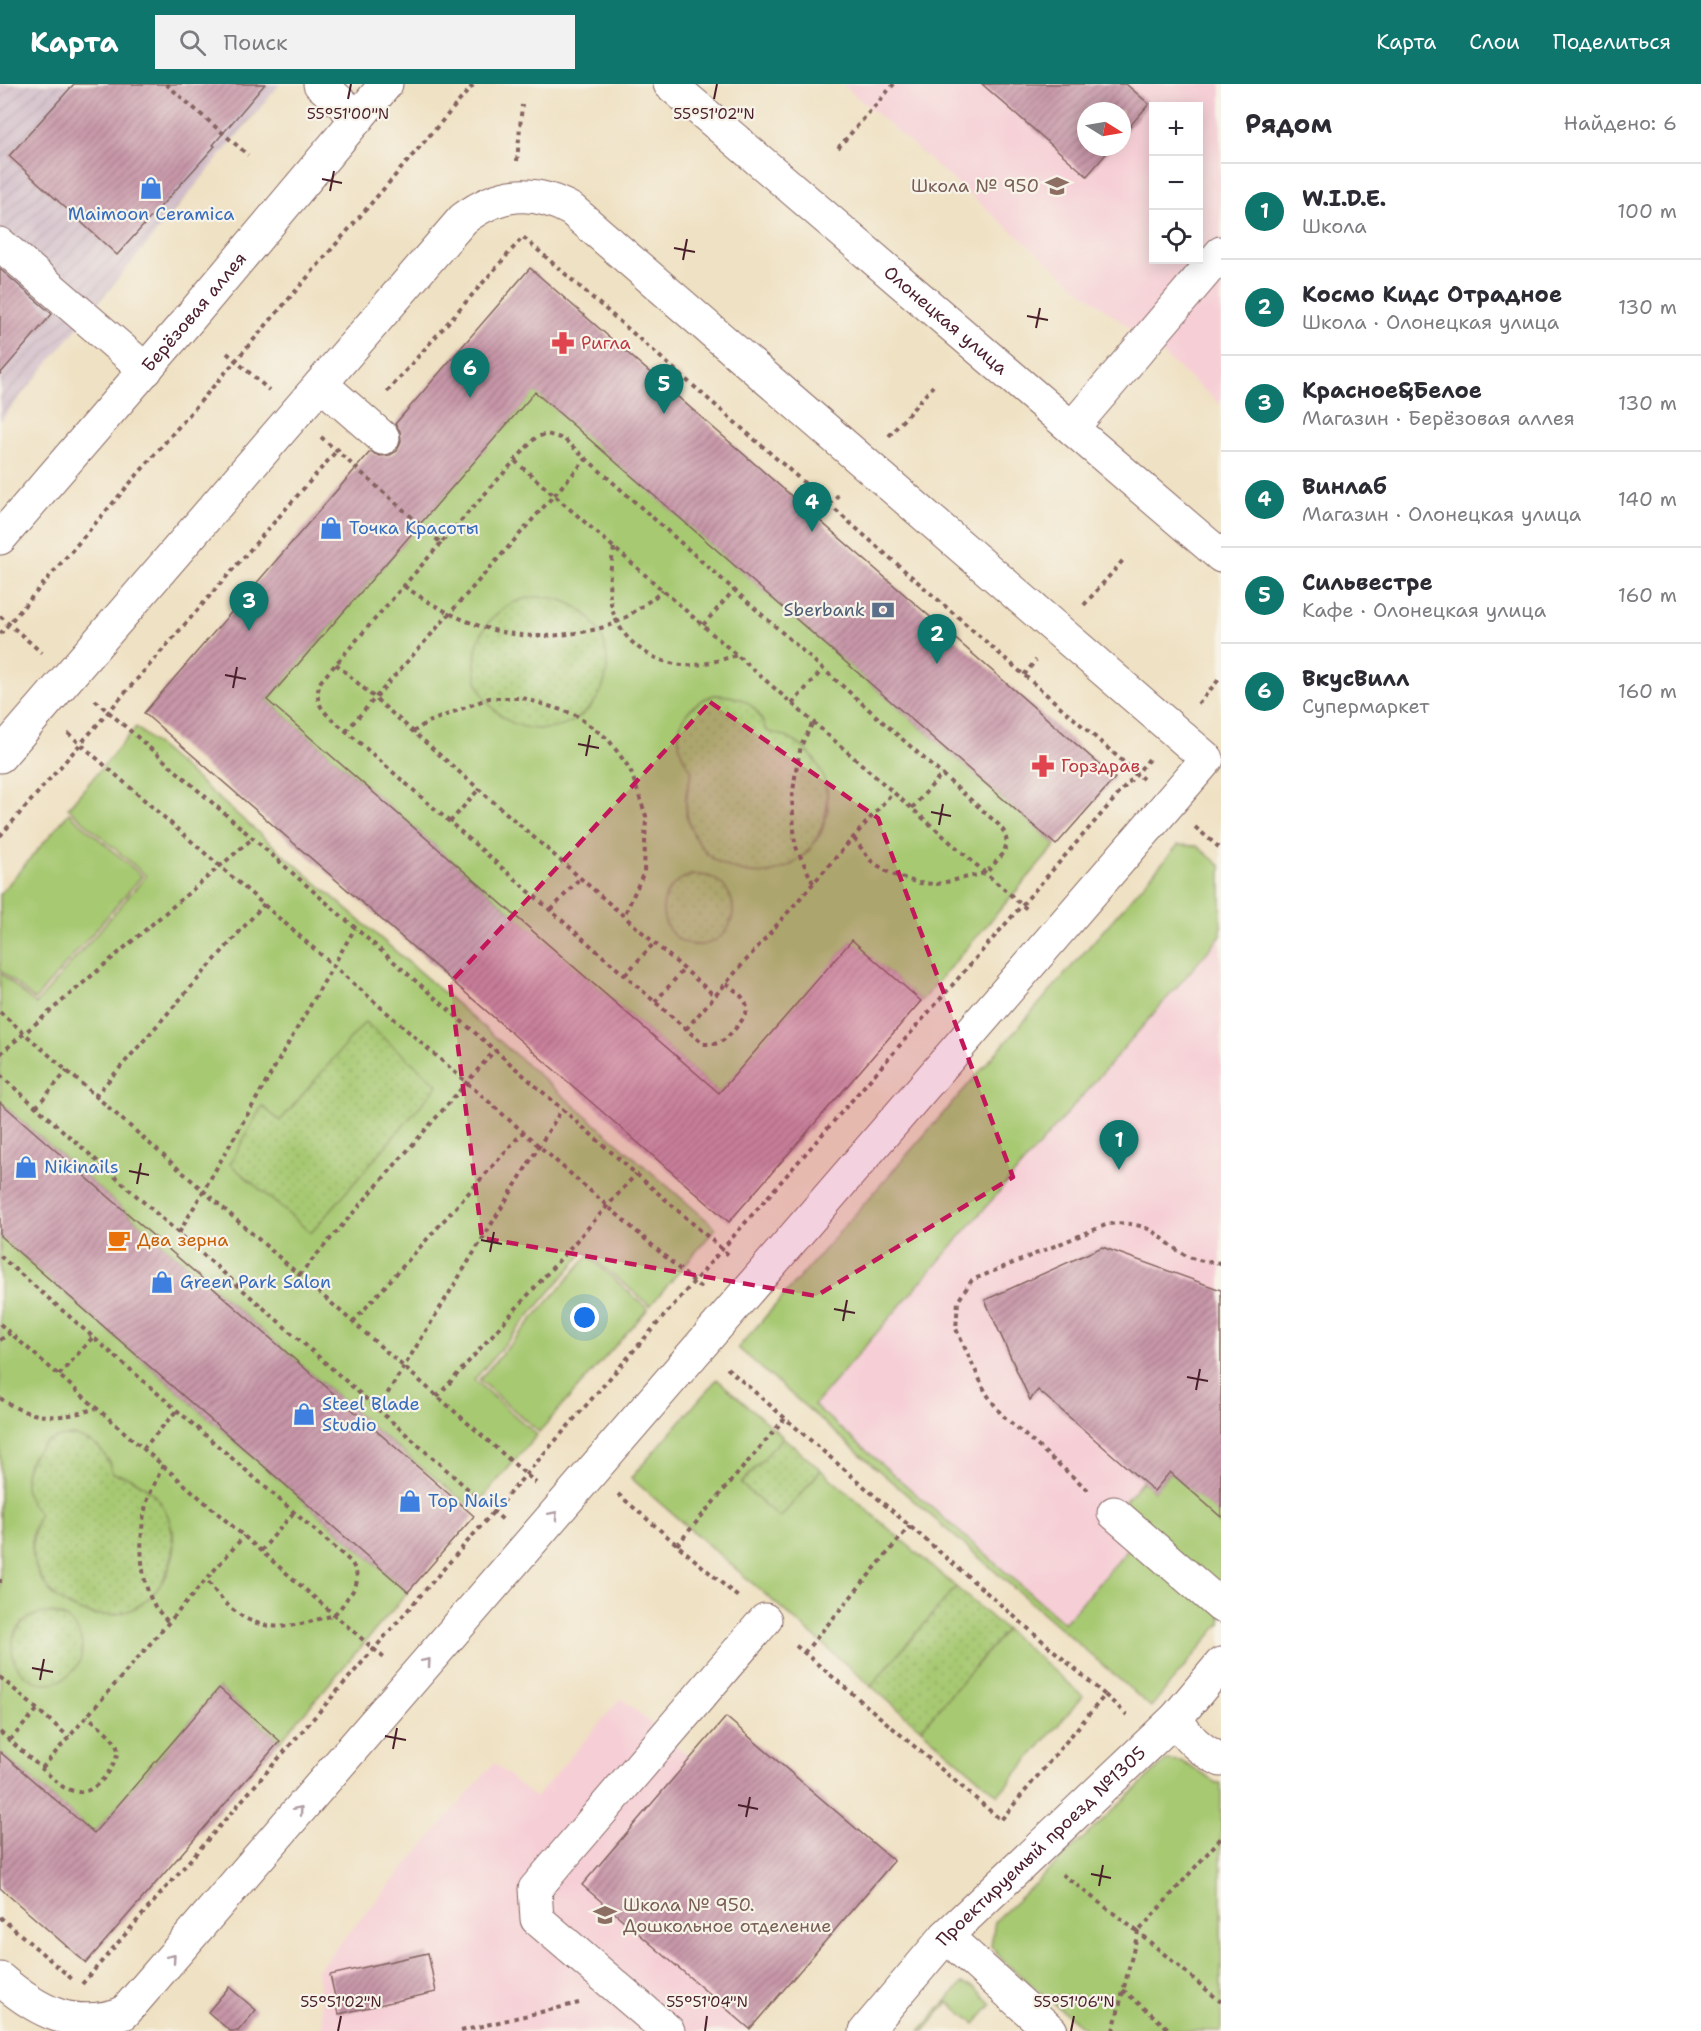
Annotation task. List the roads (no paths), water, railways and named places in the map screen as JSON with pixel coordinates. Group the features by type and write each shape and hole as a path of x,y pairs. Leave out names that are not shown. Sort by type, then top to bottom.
{"street":[{"path":"320,84 358,118"},
{"name":"Берёзовая аллея","path":"0,538 146,370 386,84"},
{"name":"Олонецкая улица","path":"669,84 1221,556"},
{"path":"0,756 463,219 479,207 498,199 518,195 537,196 555,201 572,210 1214,751 124,2013 112,2022 99,2027 84,2029 69,2027 54,2022 0,1979"},
{"path":"0,244 146,370"},
{"path":"1072,428 1221,253"},
{"path":"321,384 373,429"},
{"path":"1114,1513 1221,1606"},
{"path":"668,2031 537,1919 535,1888 765,1620"},
{"name":"Проектируемый проезд №1305","path":"866,2031 946,1936 1176,1718 1221,1664"},
{"path":"1176,1718 1185,1734 1203,1751 1221,1760"},
{"path":"946,1936 1051,2031"}],"place":[{"name":"Школа № 950","path":"1057,186"},
{"name":"Maimoon Ceramica","path":"151,188"},
{"name":"Ригла","path":"563,343"},
{"name":"ВкусВилл","path":"470,398"},
{"name":"Сильвестре","path":"664,414"},
{"name":"Точка Красоты","path":"331,528"},
{"name":"Винлаб","path":"812,532"},
{"name":"Sberbank","path":"883,610"},
{"name":"Красное&Белое","path":"249,631"},
{"name":"Космо Кидс Отрадное","path":"937,664"},
{"name":"Горздрав","path":"1043,766"},
{"name":"Nikinails","path":"26,1167"},
{"name":"W.I.D.E.","path":"1119,1170"},
{"name":"Два зерна","path":"119,1240"},
{"name":"Green Park Salon","path":"162,1282"},
{"name":"Steel Blade Studio","path":"304,1414"},
{"name":"Top Nails","path":"410,1501"},
{"name":"Школа № 950. Дошкольное отделение","path":"605,1915"}]}
